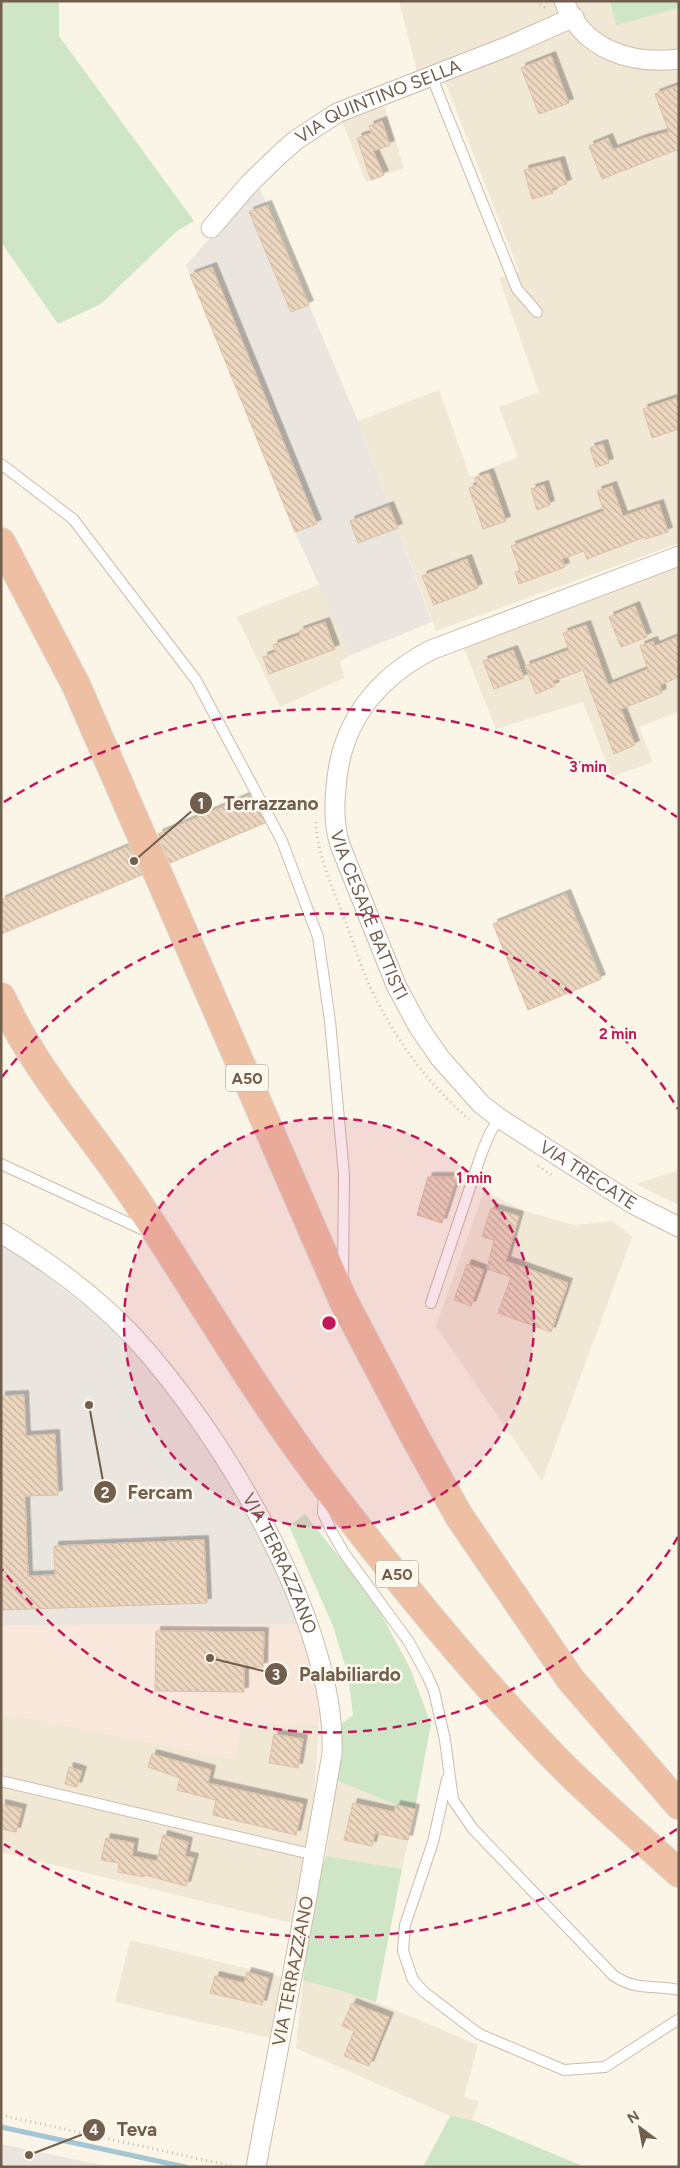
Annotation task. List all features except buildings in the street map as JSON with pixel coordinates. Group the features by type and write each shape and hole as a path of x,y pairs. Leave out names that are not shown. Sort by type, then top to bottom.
{"highway":[{"name":"A50","path":"1,542 76,685 152,856 342,1300 416,1439 459,1516 571,1680 679,1804"},
{"name":"A50","path":"1,997 28,1048 58,1095 135,1198 280,1422 325,1484 506,1706 550,1753 679,1873"}],"street":[{"path":"569,9 587,34 616,54 642,61 656,62 679,59"},
{"name":"VIA QUINTINO SELLA","path":"210,228 261,172 304,134 337,113 511,45 569,9"},
{"name":"VIA CESARE BATTISTI","path":"494,1126 481,1104 440,1058 418,1026 396,985 337,835 335,796 337,768 342,748 354,721 378,689 416,657 679,556"},
{"name":"VIA TRECATE","path":"494,1126 633,1204 679,1227"},
{"name":"VIA TERRAZZANO","path":"1,1233 57,1269 82,1288 131,1334 188,1404 242,1485 283,1562 322,1671 329,1703 332,1732 328,1782 256,2167"}],"lane":[{"path":"431,75 517,289 537,312"},
{"path":"1,464 73,519 196,680 282,842 318,937 330,1021 344,1174 342,1300"},
{"path":"431,1303 494,1126"},
{"path":"1,1164 161,1238"},
{"path":"325,1484 323,1513 332,1532 409,1642 427,1675 441,1719 452,1800 473,1829 613,1975 639,1987 664,1987 679,1990"},
{"path":"448,1773 433,1842 405,1925 403,1951 413,1980 424,1992 478,2034 564,2070 605,2067 627,2055 679,2019"},
{"path":"1,1781 315,1855"}],"path":[{"path":"316,818 316,836 323,864 374,994 387,1018 414,1060 451,1104 494,1126"},
{"path":"530,1161 555,1177"},
{"path":"1,2115 236,2167"}],"shaded area":[{"path":"399,1 679,1 679,543 436,631 358,421 439,390 470,477 518,457 499,407 539,392 499,278 519,271 439,66 417,72"},
{"path":"384,104 404,168 366,182 342,121"},
{"path":"258,184 358,421 432,622 351,655 295,532 186,265"},
{"path":"676,566 679,572 679,716 677,712 639,727 653,762 612,777 583,702 496,729 463,646"},
{"path":"320,584 351,655 340,662 344,678 280,707 237,617"},
{"path":"679,1170 679,1205 636,1184"},
{"path":"484,1191 523,1210 573,1225 613,1221 632,1237 542,1481 436,1326"},
{"path":"1,1245 28,1261 100,1318 147,1362 208,1448 243,1507 273,1565 299,1624 1,1625"},
{"path":"299,1624 311,1658 320,1699 319,1725 242,1722 235,1759 1,1713 1,1625"},
{"path":"1,1713 234,1759 242,1722 319,1725 314,1794 292,1923 1,1852"},
{"path":"336,1780 396,1805 415,1809 402,1869 326,1856"},
{"path":"130,1940 281,1977 270,2038 115,2002"},
{"path":"303,1981 376,2002 478,2045 464,2097 479,2101 472,2120 450,2116 296,2048"},
{"path":"1,2144 111,2167 1,2167"}],"green space":[{"path":"1,1 59,1 59,36 194,221 177,231 101,304 58,324 1,242"},
{"path":"610,1 679,1 679,8 616,25"},
{"path":"305,1514 374,1601 410,1668 431,1724 415,1809 396,1805 336,1780 339,1726 353,1715 348,1675 333,1626 289,1526"},
{"path":"326,1856 402,1869 376,2002 303,1981 312,1898"},
{"path":"450,2116 472,2120 585,2167 423,2167"}],"waterway":[{"path":"1,2127 185,2167"}],"place":[{"name":"Terrazzano","path":"134,861"},
{"name":"Fercam","path":"89,1405"},
{"name":"Palabiliardo","path":"210,1658"},
{"name":"Teva","path":"29,2155"}]}
